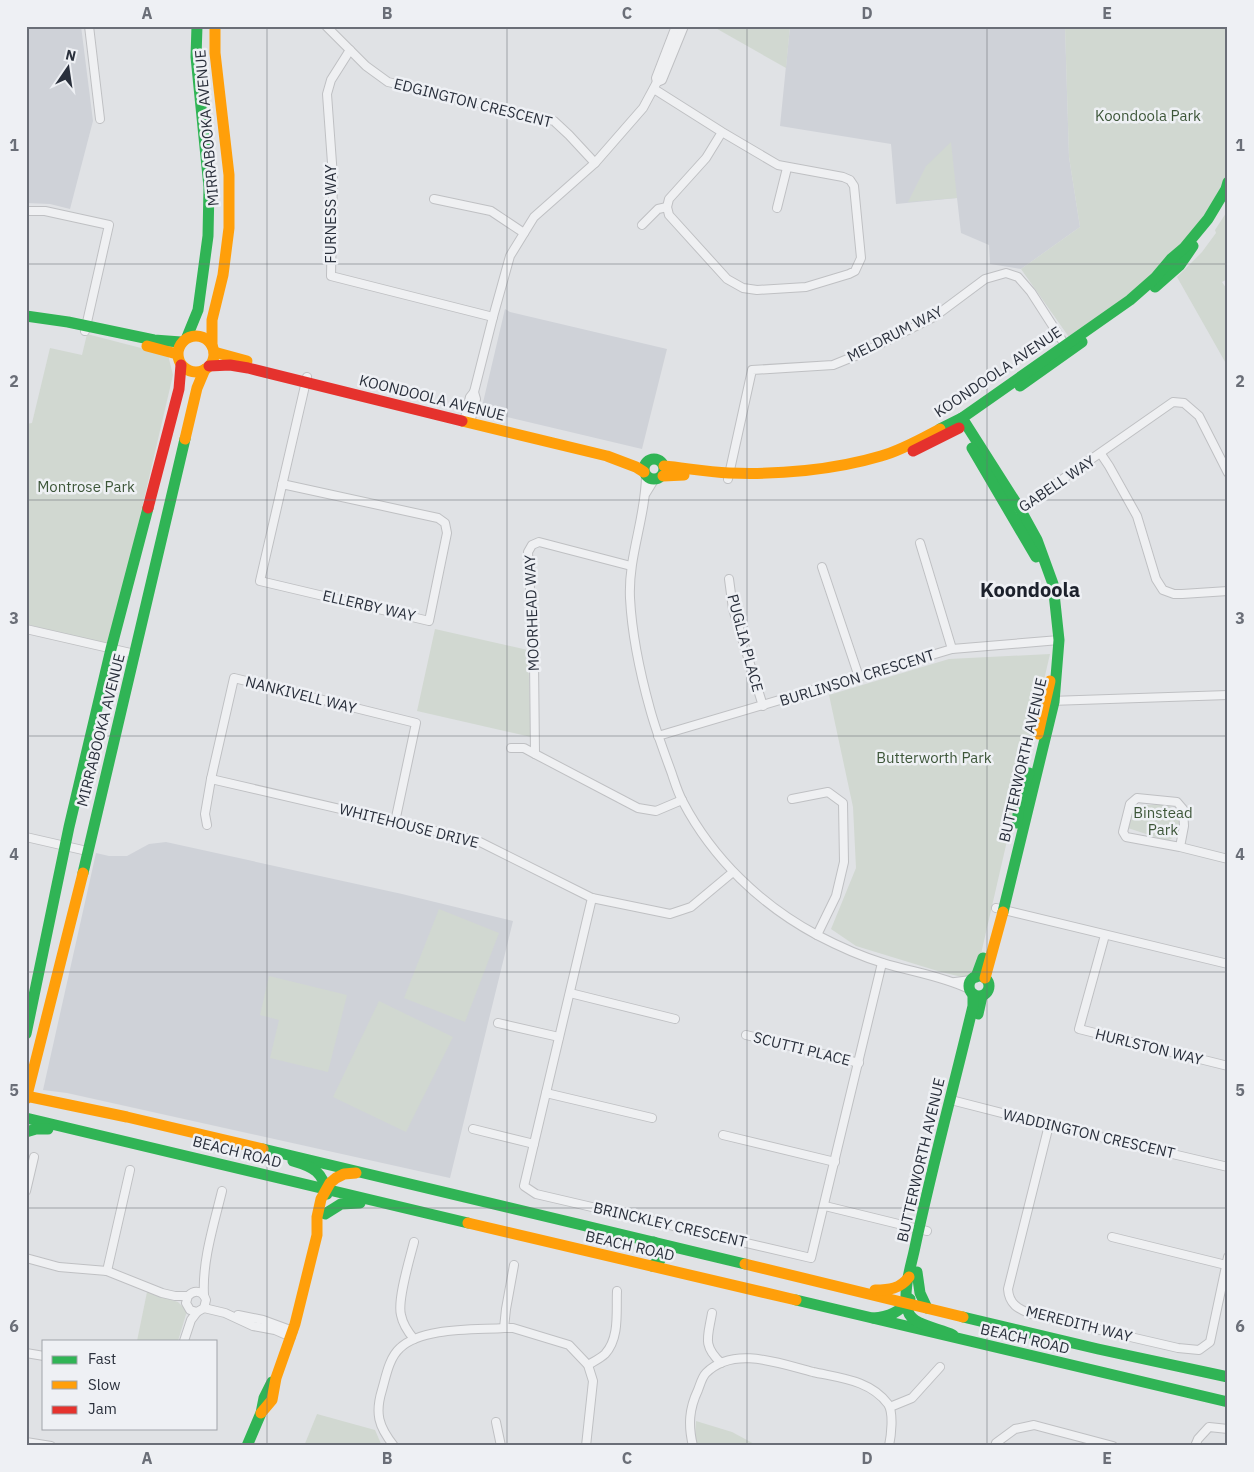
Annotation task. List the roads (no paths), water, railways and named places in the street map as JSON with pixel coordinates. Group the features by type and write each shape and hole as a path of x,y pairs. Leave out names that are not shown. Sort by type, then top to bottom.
{"main road":[{"name":"MIRRABOOKA AVENUE","path":"26,1034 65,846 111,649 179,389 179,360 184,340 198,310 208,236 209,187 196,57 197,26"},
{"name":"MIRRABOOKA AVENUE","path":"26,1097 135,654 197,388 212,362 212,320 223,276 229,228 229,175 215,53 215,26"},
{"name":"KOONDOOLA AVENUE","path":"1067,348 1155,278 1171,259 1184,248 1208,218 1226,189 1228,182"},
{"name":"KOONDOOLA AVENUE","path":"207,368 239,366 628,455 653,472 729,476 847,465 882,456 961,422 1131,306 1180,265 1228,198"},
{"path":"26,316 48,318 86,328 158,342 184,340 199,336 204,338 213,349"},
{"path":"26,322 86,328 179,360 190,371 201,372 207,368"},
{"name":"KOONDOOLA AVENUE","path":"213,349 306,380"},
{"name":"BUTTERWORTH AVENUE","path":"959,1338 944,1330 919,1323 912,1319 908,1311 906,1294 913,1275 954,1101 976,986 1000,909 1020,798 1026,784 1050,701 1051,668 1056,640 1042,573 1031,546 1016,512 961,422"},
{"path":"42,1100 37,1073 49,1024 54,988"},
{"name":"BEACH ROAD","path":"26,1097 127,1117 250,1145 1098,1349 1228,1377"},
{"name":"BEACH ROAD","path":"26,1118 1228,1402"},
{"path":"26,1132 43,1128 75,1134 96,1133"},
{"path":"250,1145 262,1153 306,1164 320,1174 329,1196 322,1225 316,1234"},
{"path":"247,1446 261,1413 264,1398 271,1383 276,1378 292,1334 316,1234 321,1194 332,1181 344,1174 363,1172"},
{"path":"325,1214 335,1205 355,1202 398,1207"},
{"path":"652,1266 659,1263 662,1259 662,1254 654,1242"},
{"path":"855,1290 900,1288 913,1275 927,1308"},
{"path":"873,1318 885,1317 896,1313 908,1302"}],"street":[{"path":"89,26 100,119"},
{"name":"EDGINGTON CRESCENT","path":"326,26 366,66 388,82 554,122 595,163"},
{"path":"656,86 656,78 676,26"},
{"path":"467,419 476,399 474,392 510,256 534,217 595,163 643,108 656,86 662,80 684,26"},
{"name":"FURNESS WAY","path":"350,50 331,80 327,94 333,177 331,276 493,317"},
{"path":"656,86 722,132 778,165 843,177 850,180 854,186 861,258 856,271 806,287 757,290 743,288 727,279 669,215 667,207 669,199 706,158 722,132"},
{"path":"778,208 787,168"},
{"path":"434,199 491,212 524,233"},
{"path":"642,225 658,209 667,207"},
{"path":"26,211 45,211 109,225 86,328"},
{"name":"MELDRUM WAY","path":"729,476 752,370 833,365 860,354 934,317 985,278 1006,273 1018,277 1031,292 1067,348"},
{"name":"ELLERBY WAY","path":"282,484 438,518 445,523 447,533 429,620 260,580 282,484 306,380"},
{"name":"GABELL WAY","path":"1016,512 1173,402 1184,403 1199,416 1228,473"},
{"name":"GABELL WAY","path":"1101,454 1110,466 1137,516 1156,579 1163,590 1174,594 1228,591"},
{"path":"653,472 646,493 631,566 630,597 636,648 643,685 658,736 682,800 712,848 733,872 776,910 816,935 882,963 976,986"},
{"name":"MOORHEAD WAY","path":"535,754 534,662 528,552 532,545 539,542 631,566"},
{"path":"920,543 952,649"},
{"path":"822,567 859,677"},
{"name":"PUGLIA PLACE","path":"729,579 733,609 763,706"},
{"path":"26,629 135,654"},
{"name":"BURLINSON CRESCENT","path":"658,736 952,649 1056,640"},
{"name":"NANKIVELL WAY","path":"207,825 204,814 234,678 416,723 395,822"},
{"path":"1050,701 1228,695"},
{"path":"512,748 524,748 638,808 656,811 682,800"},
{"name":"WHITEHOUSE DRIVE","path":"211,779 478,841 592,898 670,914 691,907 733,872"},
{"path":"792,798 828,792 843,802 844,862 836,896 816,935"},
{"path":"1180,847 1184,826 1183,808 1177,802 1137,798 1130,804 1122,832 1126,837 1180,847 1228,859"},
{"path":"26,837 87,852"},
{"name":"BRINCKLEY CRESCENT","path":"592,898 524,1186 536,1194 811,1258 882,963"},
{"path":"1000,909 1228,964"},
{"name":"HURLSTON WAY","path":"1105,934 1079,1029 1228,1066"},
{"path":"570,993 675,1019"},
{"path":"498,1023 559,1038"},
{"name":"SCUTTI PLACE","path":"746,1035 859,1063"},
{"path":"546,1093 652,1118"},
{"name":"WADDINGTON CRESCENT","path":"954,1101 1228,1167"},
{"name":"MEREDITH WAY","path":"1048,1125 1008,1289 1011,1301 1015,1306 1031,1314 1178,1348 1199,1350 1210,1342 1227,1261"},
{"path":"473,1129 534,1144"},
{"path":"724,1135 835,1162"},
{"path":"26,1191 34,1157"},
{"path":"107,1271 130,1170"},
{"path":"184,1340 203,1282 222,1191"},
{"path":"825,1206 923,1230"},
{"path":"1112,1237 1227,1261"},
{"path":"414,1242 402,1292 400,1313 406,1328 414,1339"},
{"path":"26,1258 59,1267 107,1271 162,1294 196,1302 253,1326 292,1334"},
{"path":"504,1328 514,1265"},
{"path":"588,1365 605,1354 613,1342 617,1291"},
{"path":"712,1313 708,1343 710,1354 720,1363"},
{"path":"394,1446 386,1436 379,1420 378,1404 390,1362 400,1348 414,1339 436,1333 504,1328 513,1328 569,1345 588,1365 593,1381 586,1446"},
{"path":"26,1352 42,1356"},
{"path":"693,1446 689,1429 691,1405 705,1374 720,1363 755,1358 864,1384 881,1397 890,1407 892,1432 889,1446"},
{"path":"890,1407 912,1398 940,1367"},
{"path":"496,1422 501,1446"},
{"path":"994,1446 1015,1429 1034,1425 1113,1446"},
{"path":"1194,1446 1209,1427 1228,1429"},
{"path":"26,1442 51,1446"}],"district":[{"name":"Koondoola","path":"1030,590"}],"park label":[{"name":"Koondoola Park","path":"1148,116"},
{"name":"Montrose Park","path":"86,487"},
{"name":"Butterworth Park","path":"934,758"},
{"name":"Binstead Park","path":"1163,822"}]}
